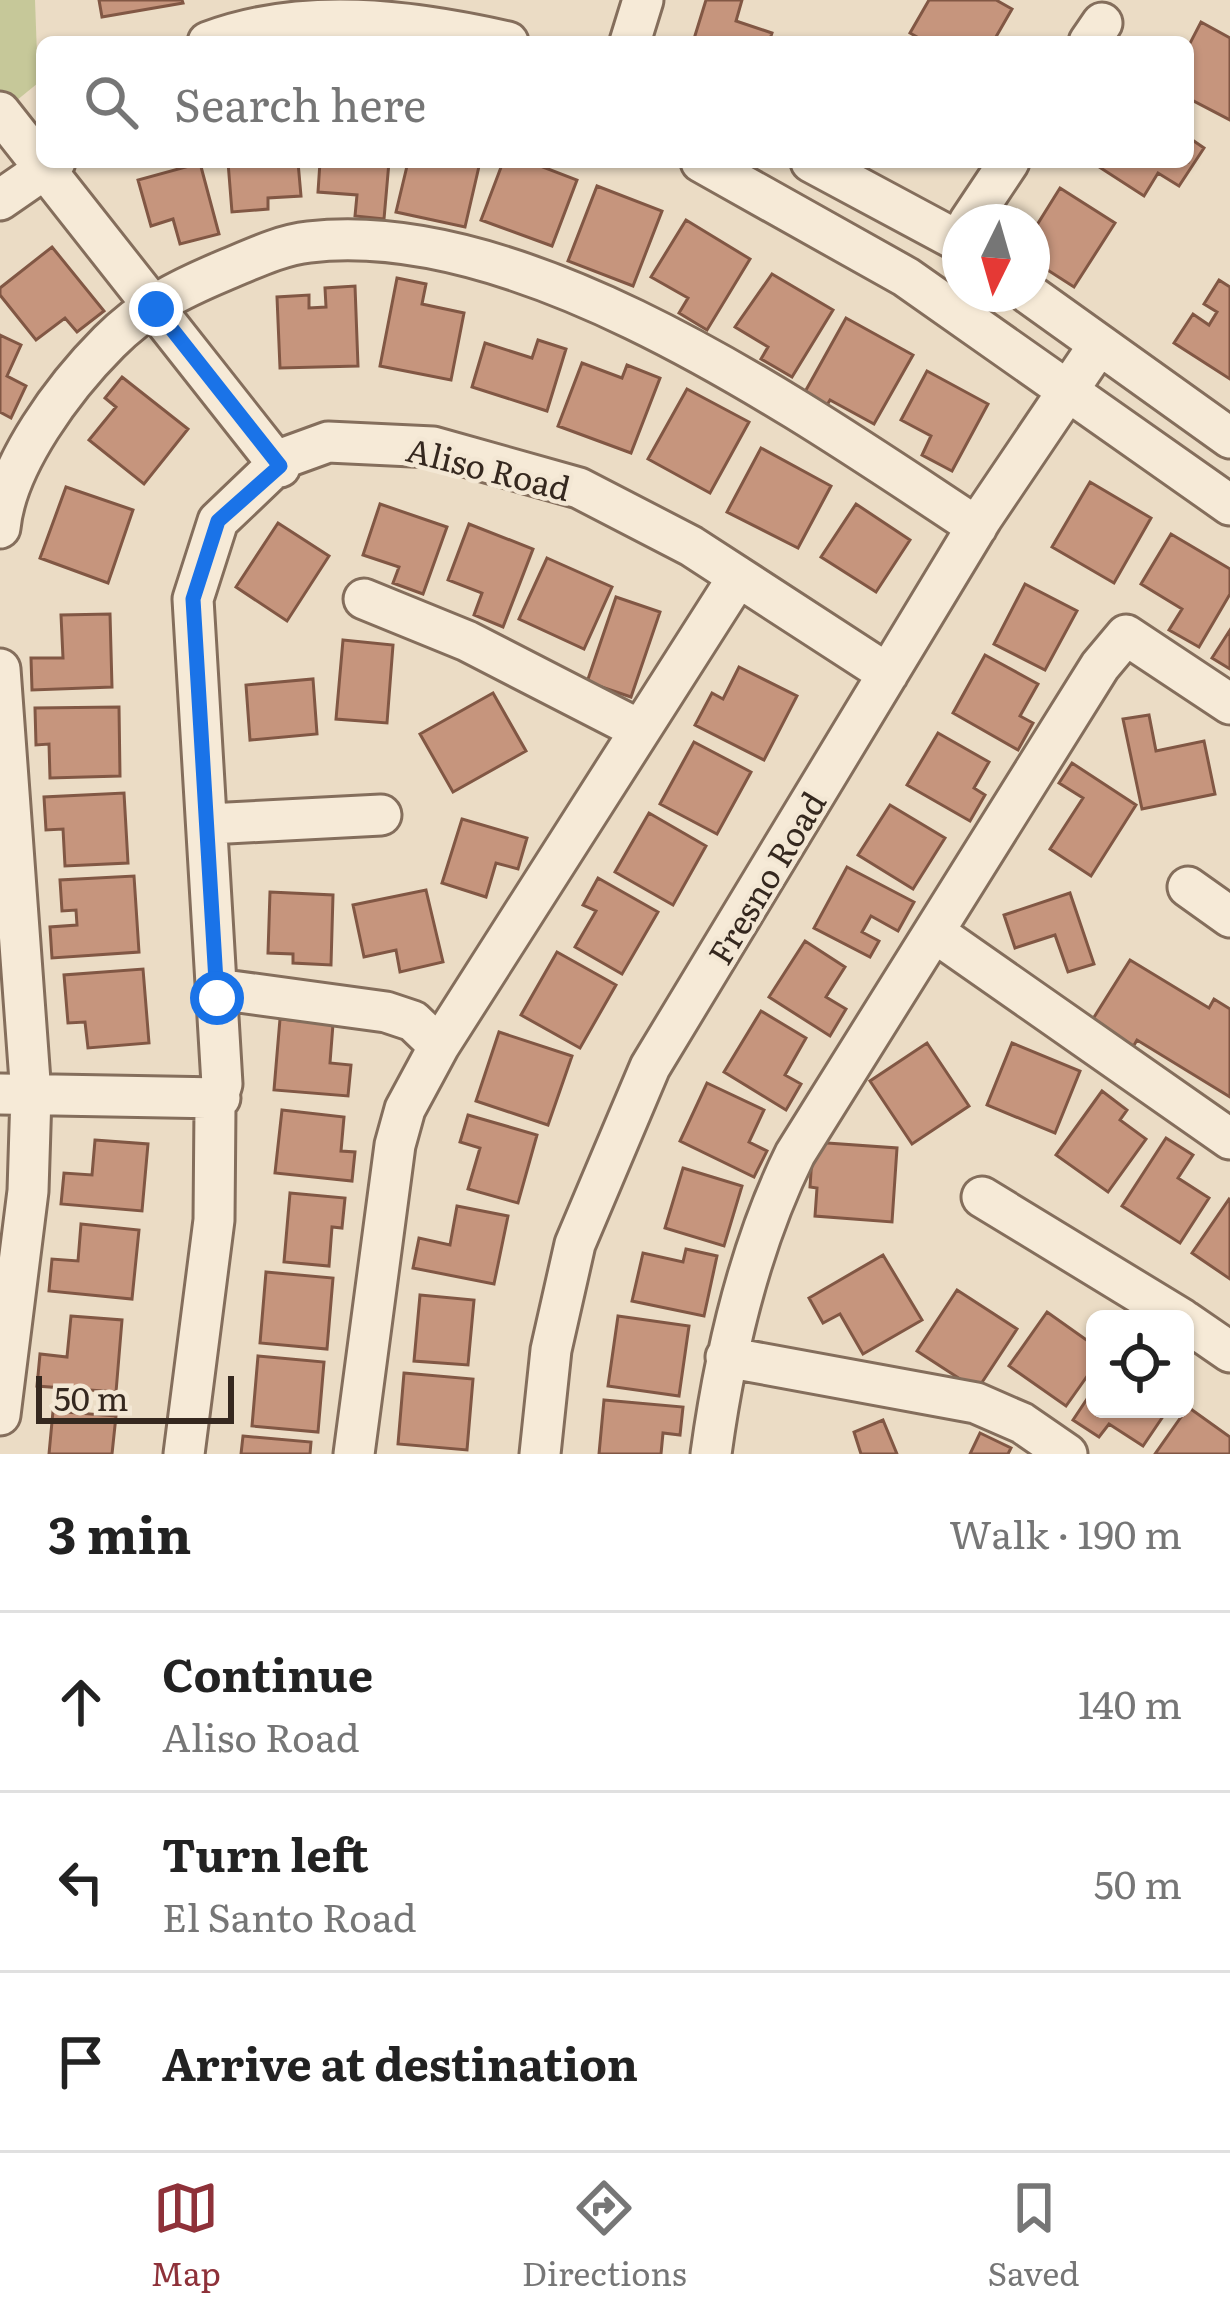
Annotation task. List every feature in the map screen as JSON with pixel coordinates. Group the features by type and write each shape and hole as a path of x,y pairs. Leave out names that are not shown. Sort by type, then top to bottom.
{"street":[{"path":"632,36 643,0"},
{"path":"217,36 254,12 423,23 481,36"},
{"path":"14,128 36,151"},
{"path":"0,200 47,168"},
{"path":"51,168 280,466"},
{"path":"712,168 907,277 1230,505"},
{"path":"823,168 942,225"},
{"path":"982,204 1005,168"},
{"path":"0,528 14,484 54,404 151,302 306,242 372,240 438,249 578,295 664,336 808,418 977,527"},
{"path":"1050,310 1230,438"},
{"name":"Fresno Road","path":"540,1454 551,1350 575,1244 650,1067 977,527 1098,346"},
{"name":"Aliso Road","path":"184,1454 214,1220 215,1107 220,1098 209,824 193,599 218,521 284,458 328,442 433,447 579,488 691,545 888,674"},
{"path":"355,1454 395,1145 405,1109 439,1046 738,577"},
{"path":"364,599 466,641 640,730"},
{"path":"711,1454 726,1357 769,1209 787,1169 1069,713 1126,635 1230,704"},
{"path":"0,669 15,1095 28,1191 0,1415"},
{"path":"209,824 381,815"},
{"path":"1188,887 1230,917"},
{"path":"934,932 1230,1139"},
{"path":"217,989 386,1012 412,1021 439,1046"},
{"path":"15,1095 220,1098"},
{"path":"982,1197 1167,1310"},
{"path":"1194,1327 1230,1352"},
{"path":"726,1357 994,1408 1067,1454"}],"green space":[{"path":"0,0 35,0 36,85 0,114"}],"building":[{"path":"99,0 182,0 183,3 102,17"},
{"path":"706,0 742,0 736,21 772,33 771,36 695,36"},
{"path":"929,0 996,0 1012,9 996,36 910,33"},
{"path":"1201,22 1230,38 1230,120 1194,101 1194,36"},
{"path":"1194,141 1204,148 1194,163"},
{"path":"182,168 201,168 219,234 180,244 173,219 151,226 138,180"},
{"path":"228,168 299,168 301,196 268,198 268,209 232,212"},
{"path":"320,168 388,168 384,219 355,216 357,195 318,192"},
{"path":"407,168 479,168 465,227 396,212"},
{"path":"501,168 546,168 577,180 552,246 481,220"},
{"path":"1101,168 1191,168 1179,186 1158,173 1144,196"},
{"path":"597,186 662,211 633,286 568,261"},
{"path":"1060,188 1115,223 1074,287 1050,272 1050,204"},
{"path":"686,220 750,259 707,330 679,313 688,298 651,277"},
{"path":"52,247 104,311 77,332 65,318 36,340 0,295 0,288"},
{"path":"772,274 833,310 792,377 761,359 768,347 735,327"},
{"path":"397,278 426,284 422,304 464,313 451,380 380,366"},
{"path":"1219,280 1230,287 1230,379 1174,343 1193,314 1209,325 1217,312 1204,304"},
{"path":"355,286 358,366 280,368 277,297 309,295 309,308 326,307 325,288"},
{"path":"846,318 913,355 874,424 830,400 823,412 801,399"},
{"path":"0,335 21,345 7,376 26,386 11,418 0,412"},
{"path":"538,340 566,349 547,411 472,387 485,343 532,358"},
{"path":"582,363 622,378 627,365 660,378 631,453 558,426"},
{"path":"927,371 988,404 952,471 922,455 931,436 901,420"},
{"path":"122,377 188,429 144,484 89,440 116,407 105,398"},
{"path":"687,389 749,422 710,493 648,459"},
{"path":"761,448 831,486 798,548 727,512"},
{"path":"1090,482 1151,518 1114,583 1052,547"},
{"path":"66,487 133,510 108,583 40,558"},
{"path":"380,504 447,527 423,594 393,583 399,567 363,555"},
{"path":"856,504 910,540 876,592 821,557"},
{"path":"278,523 329,556 287,621 236,587"},
{"path":"469,524 533,549 503,627 474,615 482,593 448,580"},
{"path":"1171,534 1230,569 1230,594 1199,647 1169,630 1182,609 1141,584"},
{"path":"547,558 612,587 584,649 519,619"},
{"path":"1025,584 1077,611 1045,670 994,644"},
{"path":"616,597 660,612 631,697 587,682"},
{"path":"110,614 112,687 32,690 31,658 63,658 61,615"},
{"path":"1230,630 1230,669 1212,658"},
{"path":"343,640 393,645 387,723 336,719"},
{"path":"985,655 1038,684 1020,716 1033,723 1018,750 953,713"},
{"path":"739,667 797,696 764,760 695,725 712,693 723,699"},
{"path":"313,679 317,734 250,740 246,685"},
{"path":"493,693 526,751 453,792 420,734"},
{"path":"119,707 120,776 50,778 49,744 36,745 35,708"},
{"path":"1149,715 1156,751 1204,741 1215,794 1142,809 1123,719"},
{"path":"938,733 989,762 974,788 985,795 970,821 907,785"},
{"path":"694,742 751,772 717,834 660,804"},
{"path":"1072,763 1136,805 1091,876 1050,849 1083,798 1059,783"},
{"path":"124,793 128,863 65,866 63,829 46,830 44,797"},
{"path":"890,805 945,838 913,889 858,855"},
{"path":"649,813 706,846 673,905 615,872"},
{"path":"462,819 527,838 518,869 496,863 486,897 442,883"},
{"path":"847,867 914,902 898,931 871,916 862,932 879,941 870,957 814,928"},
{"path":"134,876 139,952 52,958 50,927 77,925 76,910 62,911 60,880"},
{"path":"598,878 658,912 622,974 575,947 596,911 583,905"},
{"path":"426,890 443,962 400,972 396,950 364,957 353,905"},
{"path":"270,892 333,895 331,965 293,963 293,954 268,953"},
{"path":"1070,893 1094,964 1068,972 1055,935 1015,948 1004,915"},
{"path":"805,941 845,967 826,997 846,1009 830,1036 769,997"},
{"path":"557,952 616,985 580,1048 521,1015"},
{"path":"1130,960 1209,1008 1214,999 1230,1009 1230,1097 1137,1040 1133,1047 1091,1022"},
{"path":"143,969 149,1043 88,1048 85,1022 68,1023 64,975"},
{"path":"761,1011 806,1038 785,1075 801,1084 786,1110 724,1072"},
{"path":"280,1019 333,1024 330,1063 351,1065 348,1096 274,1090"},
{"path":"499,1032 572,1056 548,1125 476,1101"},
{"path":"927,1043 969,1106 912,1144 870,1081"},
{"path":"1012,1043 1080,1071 1055,1133 987,1105"},
{"path":"707,1083 764,1110 749,1142 767,1151 754,1177 680,1141"},
{"path":"1102,1091 1127,1110 1120,1120 1146,1139 1108,1192 1056,1155"},
{"path":"282,1110 344,1117 341,1151 355,1152 352,1181 275,1173"},
{"path":"468,1115 537,1135 518,1203 468,1189 480,1148 460,1142"},
{"path":"1166,1138 1193,1155 1178,1178 1209,1198 1180,1243 1122,1206"},
{"path":"95,1140 148,1144 142,1211 61,1204 64,1173 92,1175"},
{"path":"813,1142 897,1148 892,1222 815,1216 817,1188 810,1187"},
{"path":"683,1168 742,1186 724,1246 665,1228"},
{"path":"290,1193 345,1198 342,1228 332,1227 329,1266 284,1262"},
{"path":"1230,1200 1230,1279 1192,1253"},
{"path":"457,1206 508,1216 494,1284 413,1268 419,1238 450,1245"},
{"path":"81,1224 139,1230 132,1299 49,1291 52,1259 78,1261"},
{"path":"686,1249 717,1256 704,1316 632,1301 643,1253 683,1262"},
{"path":"883,1255 922,1320 863,1354 840,1314 823,1323 809,1298"},
{"path":"266,1272 333,1278 327,1349 260,1343"},
{"path":"957,1290 1017,1329 977,1390 917,1351"},
{"path":"420,1295 474,1300 468,1365 414,1361"},
{"path":"1047,1312 1086,1340 1086,1378 1066,1406 1009,1366"},
{"path":"71,1316 122,1320 116,1392 37,1386 40,1354 67,1357"},
{"path":"618,1316 689,1326 679,1396 608,1386"},
{"path":"258,1356 324,1362 318,1432 252,1426"},
{"path":"404,1373 473,1379 467,1450 398,1444"},
{"path":"604,1400 683,1407 680,1435 663,1433 661,1454 599,1454"},
{"path":"1086,1400 1086,1418 1162,1418 1143,1446 1109,1424 1099,1437 1073,1420"},
{"path":"53,1411 116,1416 112,1454 49,1454"},
{"path":"1194,1411 1230,1437 1230,1454 1155,1454 1180,1418 1194,1418"},
{"path":"883,1420 897,1454 861,1454 854,1432"},
{"path":"980,1433 1011,1448 1008,1454 970,1454"},
{"path":"243,1436 311,1442 310,1454 241,1454"}],"route":[{"path":"156,309 280,466 218,521 193,599 191,638 209,824 217,998"}]}
